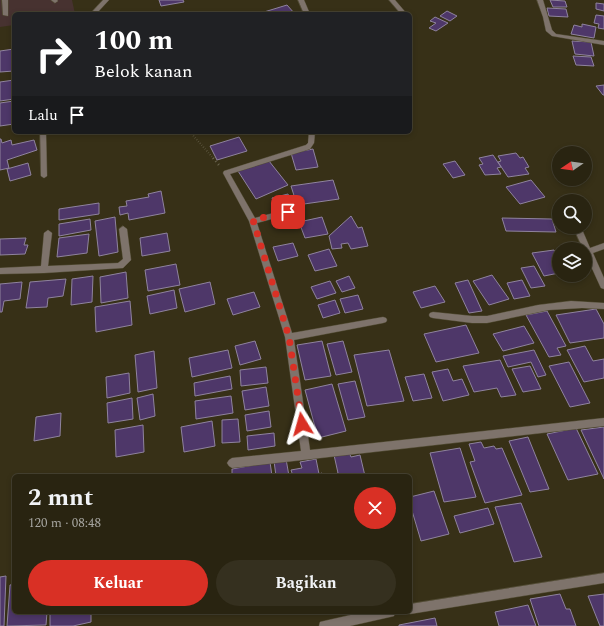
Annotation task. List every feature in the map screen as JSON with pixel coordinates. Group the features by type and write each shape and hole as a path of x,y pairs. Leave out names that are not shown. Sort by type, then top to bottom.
{"street":[{"path":"6,0 6,15"},
{"path":"95,12 106,0"},
{"path":"301,0 306,12"},
{"path":"392,0 402,12"},
{"path":"540,0 549,31 554,35 604,43"},
{"path":"43,134 44,176"},
{"path":"306,455 289,337 253,220 226,173 308,147 311,143 312,134"},
{"path":"253,220 288,212"},
{"path":"0,271 120,266 127,260 124,229"},
{"path":"44,270 48,233"},
{"path":"592,250 604,246"},
{"path":"592,260 604,286"},
{"path":"433,315 485,319 554,306 587,304 604,306"},
{"path":"289,337 384,320"},
{"path":"232,463 604,422"},
{"path":"412,609 604,578"},
{"path":"324,626 381,614"}],"path":[{"path":"192,134 226,173"}],"shaded area":[{"path":"0,0 72,0 75,12 12,12 12,25 0,27"}],"building":[{"path":"159,0 183,0 184,2 161,6"},
{"path":"550,0 565,1 567,7 553,7"},
{"path":"596,3 604,4 604,11 596,9"},
{"path":"287,5 293,12 264,12"},
{"path":"547,8 566,9 568,17 549,16"},
{"path":"447,11 457,16 450,21 440,16"},
{"path":"596,15 604,16 604,29 598,28 599,24 594,23"},
{"path":"435,17 448,23 436,31 429,28 436,23 430,21"},
{"path":"582,24 596,27 594,38 571,34 574,25 582,27"},
{"path":"572,41 591,42 594,56 575,54"},
{"path":"12,49 12,71 0,72 0,51"},
{"path":"573,56 591,57 594,66 576,65"},
{"path":"12,80 12,99 0,101 0,82"},
{"path":"604,85 604,95 603,95 596,86"},
{"path":"12,101 12,124 0,126 0,103"},
{"path":"239,137 247,151 217,160 210,146"},
{"path":"0,139 2,143 11,140 12,145 34,140 37,150 7,160 9,168 0,170"},
{"path":"313,149 318,167 296,170 291,153"},
{"path":"516,153 520,158 523,157 529,167 525,168 529,174 508,177 498,162 501,161 498,156"},
{"path":"493,155 501,167 497,168 501,174 485,175 479,165 483,164 479,158"},
{"path":"269,161 288,185 256,199 238,171"},
{"path":"455,161 465,175 453,178 443,164"},
{"path":"28,163 31,175 10,181 7,169"},
{"path":"333,180 339,199 297,205 291,186"},
{"path":"531,180 545,197 520,204 506,187"},
{"path":"161,191 165,213 129,220 128,213 120,215 119,207 127,206 126,201 149,197 148,194"},
{"path":"288,194 293,208 277,212 272,198"},
{"path":"99,203 99,214 59,220 59,209"},
{"path":"351,216 358,228 362,227 368,246 351,249 348,243 341,244 342,248 332,249 329,236"},
{"path":"115,217 118,252 99,256 95,221"},
{"path":"322,217 328,234 305,238 299,222"},
{"path":"502,218 552,219 552,232 506,231"},
{"path":"90,219 91,230 59,236 59,224"},
{"path":"167,233 170,251 142,256 140,238"},
{"path":"89,234 87,253 57,257 59,238"},
{"path":"26,238 24,245 28,245 25,254 0,255 0,239"},
{"path":"293,243 298,256 278,261 273,247"},
{"path":"329,249 337,266 315,271 308,255"},
{"path":"552,250 552,274 544,276 532,253"},
{"path":"176,264 180,285 148,291 145,270"},
{"path":"534,266 545,286 531,288 521,268"},
{"path":"126,272 128,298 101,303 100,277"},
{"path":"492,275 509,299 489,305 473,281"},
{"path":"93,276 92,302 71,305 72,279"},
{"path":"349,276 355,288 342,292 336,281"},
{"path":"66,279 63,296 48,298 47,307 26,308 30,282"},
{"path":"468,280 482,311 469,313 455,283"},
{"path":"522,280 530,296 514,299 507,283"},
{"path":"330,281 336,293 317,299 311,287"},
{"path":"22,282 20,299 4,301 2,312 0,312 0,284"},
{"path":"210,282 215,304 185,312 179,289"},
{"path":"435,286 445,302 421,308 413,292"},
{"path":"174,290 177,308 150,314 147,296"},
{"path":"254,292 260,307 233,315 227,299"},
{"path":"358,295 363,309 345,313 340,299"},
{"path":"335,300 340,313 323,318 318,305"},
{"path":"130,301 132,325 96,332 95,307"},
{"path":"596,309 604,324 604,338 570,343 556,315"},
{"path":"547,311 566,346 557,348 561,355 549,357 526,315"},
{"path":"466,325 479,353 436,362 424,334"},
{"path":"524,326 534,343 503,351 493,334"},
{"path":"255,341 261,359 240,365 235,346"},
{"path":"322,341 331,376 305,380 297,345"},
{"path":"343,341 352,372 336,375 327,344"},
{"path":"585,346 593,361 604,359 604,378 584,382 567,350"},
{"path":"228,350 232,368 192,377 189,358"},
{"path":"389,350 404,401 367,406 354,355"},
{"path":"534,350 546,375 538,377 531,362 508,367 503,356"},
{"path":"154,351 157,388 138,392 135,355"},
{"path":"500,360 516,395 501,397 497,388 474,392 463,366"},
{"path":"569,362 590,403 570,407 549,366"},
{"path":"530,366 541,389 523,392 512,369"},
{"path":"266,367 268,383 241,386 240,370"},
{"path":"448,369 453,381 462,379 469,395 443,401 432,372"},
{"path":"129,373 130,393 107,398 106,377"},
{"path":"424,374 432,398 413,401 405,377"},
{"path":"230,376 232,389 195,396 194,383"},
{"path":"355,381 365,417 348,420 338,384"},
{"path":"332,384 346,431 318,438 305,390"},
{"path":"266,387 269,406 245,410 242,391"},
{"path":"153,394 155,416 140,420 137,398"},
{"path":"231,396 233,413 196,419 195,401"},
{"path":"132,398 133,419 108,423 107,403"},
{"path":"269,411 271,427 247,431 245,415"},
{"path":"61,413 60,436 34,441 36,417"},
{"path":"238,419 240,442 222,443 222,420"},
{"path":"212,421 215,446 184,452 181,427"},
{"path":"143,425 144,452 116,457 115,430"},
{"path":"604,427 604,479 581,430"},
{"path":"576,428 598,474 568,480 547,434"},
{"path":"274,433 275,446 248,450 247,436"},
{"path":"528,437 549,489 530,492 509,441"},
{"path":"481,442 484,448 494,446 496,449 502,448 522,495 485,503 470,462 475,461 469,444"},
{"path":"460,448 476,497 444,502 430,453"},
{"path":"349,452 351,457 360,455 365,474 335,474 338,473 334,455"},
{"path":"286,459 289,474 276,474 274,461"},
{"path":"316,459 319,474 292,474 291,470 302,468 300,462"},
{"path":"270,462 272,474 232,474 232,469"},
{"path":"434,491 449,534 421,541 412,511 412,496"},
{"path":"521,503 542,557 514,562 495,507"},
{"path":"488,508 494,524 460,533 454,516"},
{"path":"6,576 4,626 0,626 0,577"},
{"path":"12,584 12,614 47,614 46,625 7,626 10,585"},
{"path":"560,594 566,609 570,609 576,626 539,626 530,599"},
{"path":"604,594 604,626 600,626 588,596"},
{"path":"528,605 536,626 499,626 495,612"},
{"path":"50,614 91,614 91,622 73,626 50,626"},
{"path":"435,618 437,626 399,626 399,625"}],"route":[{"path":"288,212 253,220 289,337 302,424"}]}
